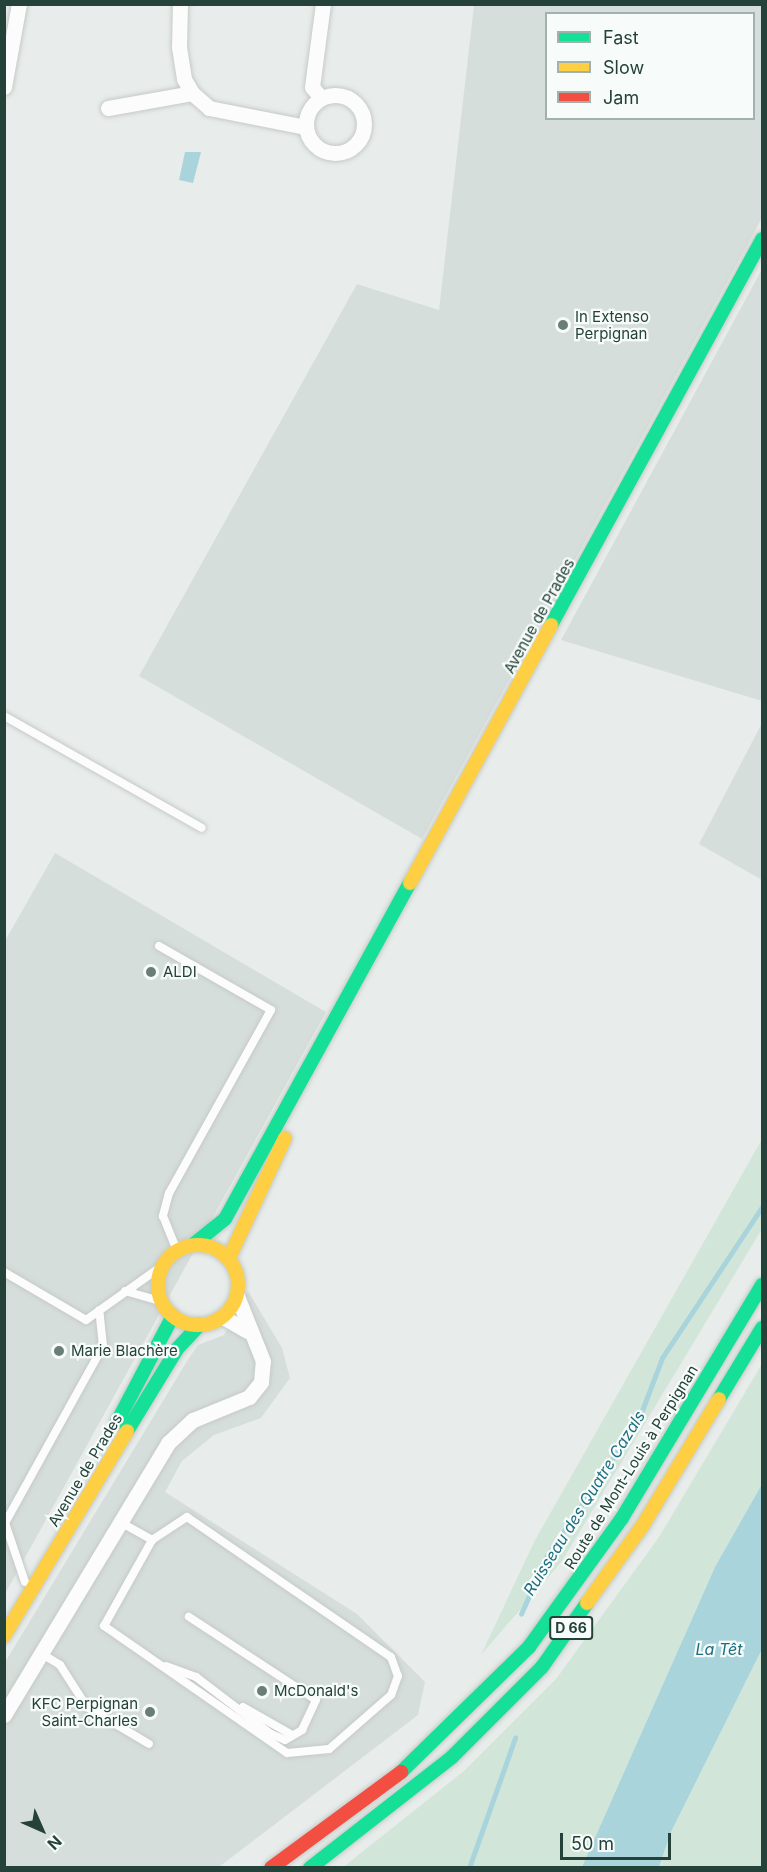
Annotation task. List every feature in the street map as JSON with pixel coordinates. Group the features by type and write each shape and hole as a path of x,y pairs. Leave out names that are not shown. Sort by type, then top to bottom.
{"main road":[{"name":"Avenue de Prades","path":"194,1244 225,1219 344,1009 762,239"},
{"name":"Avenue de Prades","path":"229,1258 344,1009"},
{"path":"194,1244 207,1245 229,1258 236,1270 237,1296 223,1317 199,1325 173,1316 161,1301 162,1266 177,1251 194,1244"},
{"name":"Route de Mont-Louis à Perpignan","path":"271,1868 393,1779 458,1722 529,1647 622,1518 762,1285"},
{"name":"Avenue de Prades","path":"4,1615 25,1582 173,1316"},
{"name":"Avenue de Prades","path":"4,1636 177,1349 199,1325"},
{"name":"D 66","path":"310,1868 452,1757 542,1667 643,1525 762,1328"}],"street":[{"path":"4,87 19,4"},
{"path":"180,4 179,47 184,79 192,93 209,108 306,127"},
{"path":"321,98 312,87 323,4"},
{"path":"108,108 192,93"},
{"path":"340,95 357,105 362,133 350,148 332,153 314,145 306,127 309,110 321,98 340,95"},
{"path":"4,1715 168,1443 193,1420 249,1397 261,1382 263,1361 247,1331 237,1296"},
{"path":"223,1317 247,1331"}],"lane":[{"path":"4,716 202,828"},
{"path":"159,946 270,1010 169,1193 163,1215 177,1251"},
{"path":"4,1272 86,1320 162,1266"},
{"path":"126,1291 161,1301"},
{"path":"25,1582 4,1523 103,1346 99,1310"},
{"path":"187,1517 229,1541 378,1643 398,1677 391,1695 329,1749 287,1753 162,1664 104,1626 152,1540 187,1517"},
{"path":"120,1522 152,1540"},
{"path":"162,1664 292,1736 302,1730 316,1700 189,1617"},
{"path":"42,1654 60,1665 87,1707 149,1744"}],"shaded area":[{"path":"474,5 762,5 762,218 422,839 139,676 357,284 439,310"},
{"path":"762,269 762,701 561,640"},
{"path":"762,723 762,880 699,844"},
{"path":"55,853 326,1012 5,1594 5,941"},
{"path":"248,1291 282,1348 290,1378 261,1418 214,1435 182,1461 165,1492 357,1614 425,1682 418,1715 219,1867 5,1867 4,1664 187,1361 198,1345 224,1335"}],"green space":[{"path":"762,1139 762,1229 562,1561 481,1655 534,1542"},
{"path":"762,1364 762,1484 715,1567 582,1867 342,1868 464,1771 556,1679 659,1537"},
{"path":"762,1649 762,1867 659,1868 671,1832"}],"water":[{"path":"185,152 201,152 193,183 179,180"},
{"name":"La Têt","path":"762,1484 762,1649 671,1832 659,1867 582,1867 715,1567"}],"waterway":[{"name":"Ruisseau des Quatre Cazals","path":"521,1614 547,1556 638,1421 662,1358 762,1207"},
{"name":"Ruisseau des Quatre Cazals","path":"469,1868 515,1738"}],"traffic: fast":[{"path":"551,625 762,239"},
{"path":"194,1244 225,1219 410,883"},
{"path":"401,1772 529,1647 622,1518 762,1285"},
{"path":"117,1422 173,1316"},
{"path":"127,1431 177,1349 199,1325"},
{"path":"719,1399 762,1328"},
{"path":"310,1868 452,1757 542,1667 587,1603"}],"traffic: slow":[{"path":"410,883 551,625"},
{"path":"229,1258 285,1138"},
{"path":"198,1245 213,1248 226,1257 235,1270 238,1285 235,1300 226,1313 213,1322 198,1325 183,1322 170,1313 161,1300 158,1285 161,1270 170,1257 183,1248 198,1245"},
{"path":"587,1603 643,1525 719,1399"},
{"path":"4,1636 127,1431"}],"traffic: jam":[{"path":"271,1868 401,1772"}],"place":[{"name":"In Extenso Perpignan","path":"563,325"},
{"name":"ALDI","path":"151,972"},
{"name":"Marie Blachère","path":"59,1351"},
{"name":"McDonald's","path":"262,1691"},
{"name":"KFC Perpignan Saint-Charles","path":"150,1712"}]}
